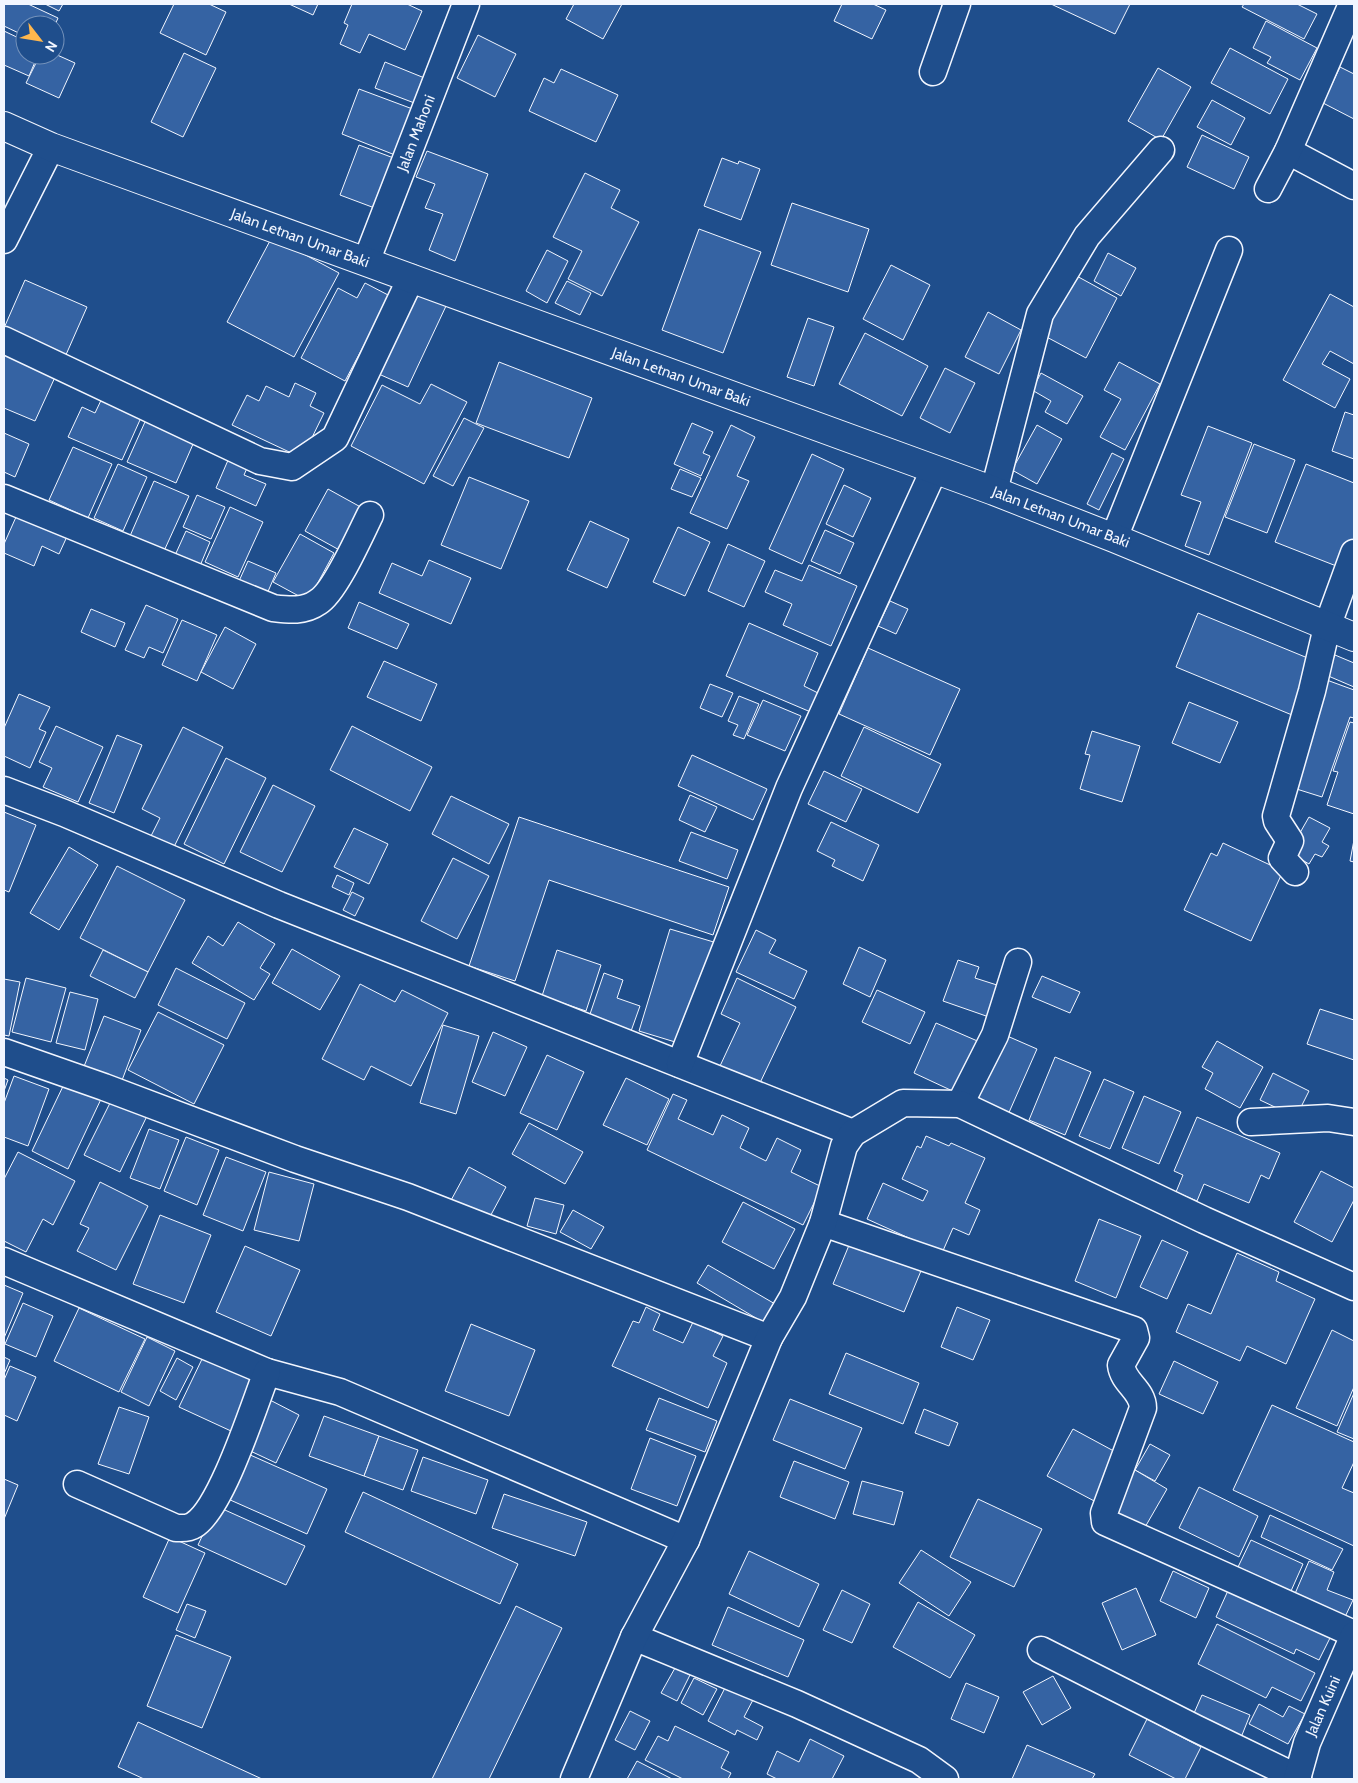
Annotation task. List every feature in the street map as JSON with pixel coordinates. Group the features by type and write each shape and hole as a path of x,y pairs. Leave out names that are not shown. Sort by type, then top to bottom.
{"street":[{"name":"Jalan Mahoni","path":"366,262 466,4"},
{"path":"934,72 957,4"},
{"path":"1268,190 1288,151 1352,4"},
{"name":"Jalan Letnan Umar Baki","path":"4,126 51,147 994,491 1114,538 1354,637"},
{"path":"4,240 51,147"},
{"path":"994,491 1040,314 1086,236 1161,150"},
{"path":"1288,151 1354,186"},
{"path":"1114,538 1230,250"},
{"path":"4,340 260,460 292,467 335,438 411,278"},
{"path":"680,1064 788,788 934,470"},
{"path":"4,498 273,608 289,610 306,609 319,602 331,589 370,515"},
{"path":"1295,872 1282,858 1290,841 1277,821 1276,816 1312,691 1327,627 1354,553"},
{"path":"4,790 64,813 279,905 853,1133"},
{"path":"960,1104 995,1035 1018,962"},
{"path":"4,1052 104,1087 295,1159 408,1197 769,1338"},
{"path":"574,1779 634,1637 686,1540 769,1338 792,1297 823,1223 844,1146 853,1133 903,1103 960,1104 1204,1220 1354,1287"},
{"path":"1251,1122 1328,1118 1354,1122"},
{"path":"823,1223 1134,1330 1136,1338 1121,1366 1141,1396 1143,1408 1104,1513 1106,1522 1354,1635"},
{"path":"4,1261 267,1372 340,1392 686,1540"},
{"path":"77,1484 176,1528 193,1526 202,1519 228,1475 267,1372"},
{"name":"Jalan Kuini","path":"1298,1779 1307,1742 1354,1635"},
{"path":"634,1637 797,1704 918,1760 945,1779"},
{"path":"1041,1650 1298,1779"}],"building":[{"path":"4,4 28,4 52,15 15,15 15,31 4,26"},
{"path":"45,4 63,4 59,11"},
{"path":"174,4 209,4 226,12 206,55 160,33"},
{"path":"289,4 318,4 313,15"},
{"path":"352,4 407,4 422,11 405,50 369,34 360,53 340,44 348,25 344,23"},
{"path":"574,4 622,4 603,39 566,19"},
{"path":"842,4 873,4 886,10 872,39 834,21"},
{"path":"1051,4 1130,4 1115,34"},
{"path":"1244,4 1297,4 1317,14 1304,39 1242,7"},
{"path":"1266,21 1317,48 1300,80 1267,63 1271,57 1253,48"},
{"path":"4,31 15,36 15,65 34,65 29,76 4,65"},
{"path":"478,35 516,54 495,97 457,78"},
{"path":"1230,48 1288,79 1270,114 1211,83"},
{"path":"184,53 216,68 183,137 151,122"},
{"path":"65,58 75,63 59,98 26,83 35,65 65,65"},
{"path":"385,62 427,79 417,104 375,88"},
{"path":"1340,67 1354,74 1354,119 1323,103"},
{"path":"1158,68 1191,87 1161,140 1128,121"},
{"path":"561,69 618,95 596,142 529,111 544,78 554,83"},
{"path":"359,89 418,111 400,157 342,134"},
{"path":"1212,100 1245,118 1231,145 1197,127"},
{"path":"1202,135 1249,157 1234,189 1187,167"},
{"path":"359,145 399,160 380,210 340,195"},
{"path":"427,151 488,174 455,261 429,250 443,214 425,208 435,184 416,177"},
{"path":"722,158 738,164 739,161 760,169 741,220 704,206"},
{"path":"585,173 620,190 611,208 639,222 602,296 568,279 582,251 553,237"},
{"path":"792,203 869,229 848,292 771,265"},
{"path":"699,229 761,252 723,353 662,330"},
{"path":"272,237 339,273 294,357 227,322"},
{"path":"547,250 568,261 547,303 526,291"},
{"path":"1108,253 1136,268 1121,296 1094,281"},
{"path":"891,265 930,285 903,340 863,319"},
{"path":"1073,274 1117,298 1086,358 1041,334"},
{"path":"25,280 87,307 65,357 4,328"},
{"path":"567,281 591,293 580,315 555,303"},
{"path":"365,283 390,296 345,381 301,358 338,288 357,298"},
{"path":"410,289 446,306 408,387 372,371"},
{"path":"1330,294 1354,307 1354,364 1330,351 1322,364 1350,379 1335,408 1283,380"},
{"path":"988,312 1021,330 999,374 965,357"},
{"path":"808,318 834,327 814,386 787,377"},
{"path":"865,333 928,366 902,416 839,384"},
{"path":"4,352 56,375 35,421 4,408"},
{"path":"499,362 592,398 569,458 476,423"},
{"path":"1119,362 1160,384 1125,450 1100,437 1121,399 1104,390"},
{"path":"945,368 975,383 950,433 920,418"},
{"path":"1041,373 1083,396 1067,424 1045,412 1051,401 1032,390"},
{"path":"295,383 316,393 310,406 324,413 302,458 232,425 247,395 259,401 266,386 289,397"},
{"path":"431,384 467,402 424,484 351,446 382,385 420,404"},
{"path":"104,394 144,411 122,460 68,437 82,407 95,413"},
{"path":"1345,412 1354,415 1354,459 1332,451"},
{"path":"149,413 197,435 176,483 127,462"},
{"path":"464,418 484,428 453,486 433,476"},
{"path":"692,423 713,432 703,453 710,456 701,476 674,464"},
{"path":"731,425 755,437 737,476 749,481 727,529 690,513"},
{"path":"1037,425 1062,439 1037,484 1012,470"},
{"path":"1208,426 1252,443 1209,555 1185,546 1201,502 1181,495"},
{"path":"4,433 29,444 15,477 4,472"},
{"path":"1254,444 1295,460 1267,533 1225,517"},
{"path":"73,447 112,464 88,518 49,500"},
{"path":"232,451 251,459 244,475 266,484 256,506 216,488"},
{"path":"1112,453 1124,459 1099,510 1087,504"},
{"path":"812,454 844,469 802,564 769,549"},
{"path":"118,464 147,477 123,531 94,518"},
{"path":"1306,464 1354,483 1354,543 1344,569 1275,542"},
{"path":"680,469 701,478 692,497 671,489"},
{"path":"469,477 529,501 501,569 441,545"},
{"path":"154,481 189,496 164,551 130,536"},
{"path":"844,485 871,498 853,537 826,524"},
{"path":"328,489 366,510 343,552 305,531"},
{"path":"197,495 225,507 211,539 183,527"},
{"path":"230,507 263,522 238,577 205,562"},
{"path":"20,508 70,530 59,554 42,546 34,566 4,553 4,544"},
{"path":"590,521 629,539 607,588 567,570"},
{"path":"678,527 710,542 685,596 653,582"},
{"path":"825,530 854,543 840,574 811,561"},
{"path":"186,531 210,542 197,573 172,562"},
{"path":"300,534 334,553 308,601 273,582"},
{"path":"728,544 765,561 744,607 708,591"},
{"path":"429,560 471,578 451,624 379,593 392,563 422,576"},
{"path":"248,561 276,573 263,603 235,590"},
{"path":"809,565 857,586 831,646 783,625 792,604 765,592 775,570 802,581"},
{"path":"890,601 908,609 896,634 878,626"},
{"path":"359,602 409,624 397,649 348,628"},
{"path":"146,605 178,619 163,653 149,647 144,658 125,650"},
{"path":"91,609 125,623 115,647 81,632"},
{"path":"1198,613 1315,661 1292,715 1176,667"},
{"path":"182,620 217,635 197,681 162,665"},
{"path":"749,623 818,653 804,686 820,694 813,713 726,676"},
{"path":"225,627 256,644 233,689 201,672"},
{"path":"868,648 960,689 930,755 839,714"},
{"path":"1335,655 1354,663 1354,687 1326,675"},
{"path":"384,661 437,684 421,721 367,697"},
{"path":"1324,679 1354,690 1354,718 1350,717 1322,797 1287,786"},
{"path":"710,684 733,693 722,717 700,708"},
{"path":"19,694 50,707 39,729 46,732 30,768 4,756 4,728"},
{"path":"739,696 759,704 744,739 733,735 738,725 728,721"},
{"path":"763,700 801,716 785,751 747,735"},
{"path":"1189,702 1238,722 1220,763 1172,743"},
{"path":"1350,722 1354,723 1354,814 1327,805 1338,772 1333,771"},
{"path":"56,726 103,747 78,802 43,787 52,768 39,762"},
{"path":"352,726 432,767 410,811 330,770"},
{"path":"183,727 223,747 171,853 148,842 160,818 142,809"},
{"path":"864,727 941,764 918,813 841,776"},
{"path":"1092,731 1140,746 1122,802 1080,789 1090,755 1085,754"},
{"path":"117,735 142,745 114,813 89,803"},
{"path":"692,755 767,789 753,820 678,786"},
{"path":"226,758 266,778 224,864 184,844"},
{"path":"824,771 862,789 846,822 808,804"},
{"path":"273,785 315,806 282,872 240,852"},
{"path":"690,795 717,807 705,832 679,820"},
{"path":"451,796 509,824 489,864 432,834"},
{"path":"4,812 36,825 9,892 4,890"},
{"path":"519,817 729,887 713,935 549,880 515,981 469,966"},
{"path":"1309,817 1330,828 1322,842 1329,846 1322,857 1315,854 1309,864 1289,852"},
{"path":"831,822 879,845 863,881 832,866 835,860 817,851"},
{"path":"354,828 388,844 369,884 334,867"},
{"path":"691,832 738,850 727,879 679,861"},
{"path":"1354,840 1354,862 1350,861"},
{"path":"1223,843 1283,871 1251,941 1184,910 1211,853 1217,856"},
{"path":"69,847 98,865 59,930 30,913"},
{"path":"453,858 489,876 457,939 421,921"},
{"path":"117,866 185,900 148,972 80,938"},
{"path":"337,875 354,883 349,895 332,887"},
{"path":"352,892 364,898 355,916 343,910"},
{"path":"238,922 275,944 260,968 270,974 254,1000 192,963 208,936 223,946"},
{"path":"670,929 717,943 685,1045 639,1031"},
{"path":"756,930 776,940 769,953 807,971 794,999 736,972"},
{"path":"859,947 886,960 870,997 843,984"},
{"path":"292,949 340,976 320,1010 272,983"},
{"path":"103,950 148,972 135,998 90,976"},
{"path":"557,950 601,965 586,1011 542,996"},
{"path":"958,960 979,967 975,978 1000,986 989,1017 943,1001"},
{"path":"176,968 245,1003 227,1039 158,1005"},
{"path":"604,973 623,980 617,998 640,1006 630,1034 588,1020"},
{"path":"1042,976 1080,992 1070,1013 1032,997"},
{"path":"26,978 66,988 51,1042 12,1032"},
{"path":"737,978 796,1007 759,1085 720,1066 740,1023 721,1014"},
{"path":"4,979 20,982 9,1036 4,1035"},
{"path":"360,984 395,1002 402,990 448,1013 411,1086 371,1066 364,1080 322,1059"},
{"path":"877,990 925,1012 910,1044 862,1022"},
{"path":"70,992 98,999 85,1050 56,1043"},
{"path":"1320,1009 1354,1020 1354,1060 1307,1044"},
{"path":"158,1012 224,1045 194,1104 128,1070"},
{"path":"104,1016 141,1030 121,1083 83,1069"},
{"path":"936,1023 982,1043 959,1094 914,1073"},
{"path":"443,1025 479,1036 456,1114 420,1103"},
{"path":"493,1032 527,1047 505,1096 472,1082"},
{"path":"998,1032 1037,1049 1007,1117 968,1100"},
{"path":"1217,1041 1263,1067 1240,1108 1205,1089 1213,1073 1202,1067"},
{"path":"547,1055 584,1072 557,1130 520,1113"},
{"path":"1055,1057 1091,1072 1065,1135 1029,1120"},
{"path":"1273,1073 1309,1091 1296,1117 1260,1100"},
{"path":"14,1076 49,1089 28,1146 4,1137 4,1103"},
{"path":"4,1078 8,1080 4,1091"},
{"path":"626,1078 669,1099 647,1145 603,1125"},
{"path":"1104,1079 1134,1092 1110,1149 1079,1136"},
{"path":"66,1080 102,1097 68,1169 32,1151"},
{"path":"673,1094 687,1100 678,1119 713,1135 722,1115 749,1128 740,1148 766,1161 777,1138 801,1150 791,1172 822,1187 803,1225 647,1150"},
{"path":"1144,1096 1181,1112 1159,1164 1122,1148"},
{"path":"112,1099 147,1116 120,1172 84,1155"},
{"path":"1197,1117 1280,1153 1269,1179 1261,1175 1249,1203 1204,1184 1197,1201 1176,1192 1183,1175 1174,1171"},
{"path":"529,1123 583,1152 565,1184 512,1154"},
{"path":"149,1129 179,1140 160,1189 130,1178"},
{"path":"926,1136 949,1146 951,1143 985,1158 965,1203 980,1210 969,1235 953,1228 942,1253 867,1219 883,1183 923,1201 928,1191 902,1179 917,1146 921,1148"},
{"path":"186,1137 219,1150 197,1205 164,1191"},
{"path":"18,1152 75,1181 53,1225 43,1219 26,1252 4,1241 4,1179"},
{"path":"226,1157 266,1172 243,1231 203,1215"},
{"path":"469,1167 506,1187 486,1224 449,1204"},
{"path":"1321,1171 1354,1188 1354,1200 1332,1242 1294,1222"},
{"path":"269,1172 314,1184 299,1241 254,1230"},
{"path":"100,1182 148,1206 116,1270 77,1251 89,1228 80,1224"},
{"path":"535,1198 564,1205 556,1234 527,1226"},
{"path":"743,1202 795,1229 774,1269 722,1242"},
{"path":"573,1210 604,1227 591,1249 560,1232"},
{"path":"160,1215 211,1235 184,1303 133,1284"},
{"path":"1099,1219 1141,1236 1116,1298 1075,1281"},
{"path":"852,1238 923,1266 904,1312 833,1284"},
{"path":"1162,1240 1188,1252 1167,1299 1140,1287"},
{"path":"245,1246 300,1270 271,1336 216,1312"},
{"path":"1237,1253 1279,1272 1276,1281 1315,1299 1286,1364 1247,1346 1240,1361 1176,1332 1188,1304 1211,1314"},
{"path":"708,1265 782,1308 771,1327 697,1283"},
{"path":"4,1285 23,1293 4,1338"},
{"path":"23,1303 53,1316 36,1357 5,1344"},
{"path":"646,1307 660,1314 653,1330 683,1343 693,1322 723,1336 713,1356 727,1363 708,1408 612,1366 633,1321 639,1323"},
{"path":"957,1307 990,1320 973,1360 941,1347"},
{"path":"79,1308 145,1339 119,1392 54,1361"},
{"path":"471,1324 535,1350 509,1416 445,1391"},
{"path":"1332,1330 1354,1341 1354,1387 1337,1426 1296,1408"},
{"path":"147,1337 175,1351 149,1406 121,1392"},
{"path":"846,1353 919,1383 903,1424 829,1394"},
{"path":"4,1357 10,1360 4,1374"},
{"path":"203,1357 255,1382 231,1431 179,1407"},
{"path":"177,1358 193,1367 176,1400 160,1391"},
{"path":"1174,1361 1218,1382 1203,1414 1159,1394"},
{"path":"10,1366 36,1377 17,1421 4,1415 4,1380"},
{"path":"1354,1393 1354,1439 1337,1432"},
{"path":"659,1398 717,1421 705,1452 646,1430"},
{"path":"268,1399 299,1415 276,1463 244,1448"},
{"path":"790,1399 862,1428 845,1469 773,1440"},
{"path":"1272,1405 1354,1442 1354,1462 1342,1488 1354,1493 1354,1546 1233,1490"},
{"path":"119,1407 149,1417 129,1474 98,1464"},
{"path":"924,1409 958,1423 949,1446 915,1433"},
{"path":"324,1416 379,1436 364,1476 309,1456"},
{"path":"1073,1429 1123,1456 1098,1503 1047,1476"},
{"path":"379,1436 418,1450 403,1490 364,1476"},
{"path":"650,1438 696,1456 677,1506 631,1489"},
{"path":"1150,1444 1170,1455 1155,1481 1135,1470"},
{"path":"248,1454 327,1489 307,1534 228,1499"},
{"path":"423,1457 488,1480 476,1514 411,1491"},
{"path":"794,1461 849,1482 835,1519 780,1497"},
{"path":"1135,1470 1167,1489 1144,1529 1112,1510"},
{"path":"4,1479 18,1485 4,1519"},
{"path":"862,1481 903,1492 894,1525 853,1514"},
{"path":"1199,1487 1258,1516 1239,1557 1179,1528"},
{"path":"363,1492 518,1564 500,1604 345,1532"},
{"path":"504,1494 587,1522 575,1556 492,1528"},
{"path":"978,1499 1042,1529 1014,1587 950,1557"},
{"path":"216,1506 305,1546 286,1585 198,1545"},
{"path":"1270,1515 1343,1549 1332,1570 1261,1537"},
{"path":"170,1537 205,1553 178,1613 143,1597"},
{"path":"1251,1540 1303,1564 1291,1591 1238,1567"},
{"path":"921,1550 971,1582 949,1616 899,1583"},
{"path":"749,1551 819,1584 799,1627 729,1594"},
{"path":"1309,1561 1334,1572 1327,1590 1353,1600 1345,1617 1294,1596"},
{"path":"1173,1571 1209,1588 1196,1618 1160,1601"},
{"path":"1231,1584 1332,1634 1319,1660 1296,1649 1294,1654 1216,1617"},
{"path":"1136,1588 1156,1635 1122,1650 1102,1603"},
{"path":"842,1590 870,1604 852,1643 823,1630"},
{"path":"918,1602 975,1635 950,1678 893,1647"},
{"path":"187,1604 206,1611 195,1638 176,1630"},
{"path":"516,1606 562,1628 489,1779 432,1779"},
{"path":"728,1607 804,1640 788,1677 712,1645"},
{"path":"1217,1624 1315,1673 1301,1701 1272,1687 1266,1698 1198,1664"},
{"path":"176,1635 231,1657 202,1728 147,1706"},
{"path":"675,1668 690,1675 677,1701 661,1693"},
{"path":"1053,1676 1071,1708 1042,1725 1023,1692"},
{"path":"694,1678 717,1689 703,1715 681,1703"},
{"path":"966,1683 999,1697 984,1733 951,1719"},
{"path":"727,1684 754,1698 744,1717 763,1727 757,1740 737,1730 735,1735 708,1721"},
{"path":"1202,1695 1250,1715 1240,1740 1191,1720"},
{"path":"1259,1704 1283,1717 1289,1706 1305,1714 1288,1744 1249,1724"},
{"path":"630,1711 650,1721 635,1750 615,1740"},
{"path":"1147,1719 1201,1747 1185,1779 1176,1779 1129,1755"},
{"path":"138,1722 262,1779 144,1779 118,1767"},
{"path":"675,1726 729,1752 721,1768 731,1773 728,1779 683,1779 645,1760 658,1736 668,1741"},
{"path":"810,1739 844,1756 832,1779 777,1779 767,1774 777,1751 799,1762"},
{"path":"1027,1745 1095,1774 1092,1779 1012,1779"},
{"path":"637,1761 672,1779 627,1779"}]}
